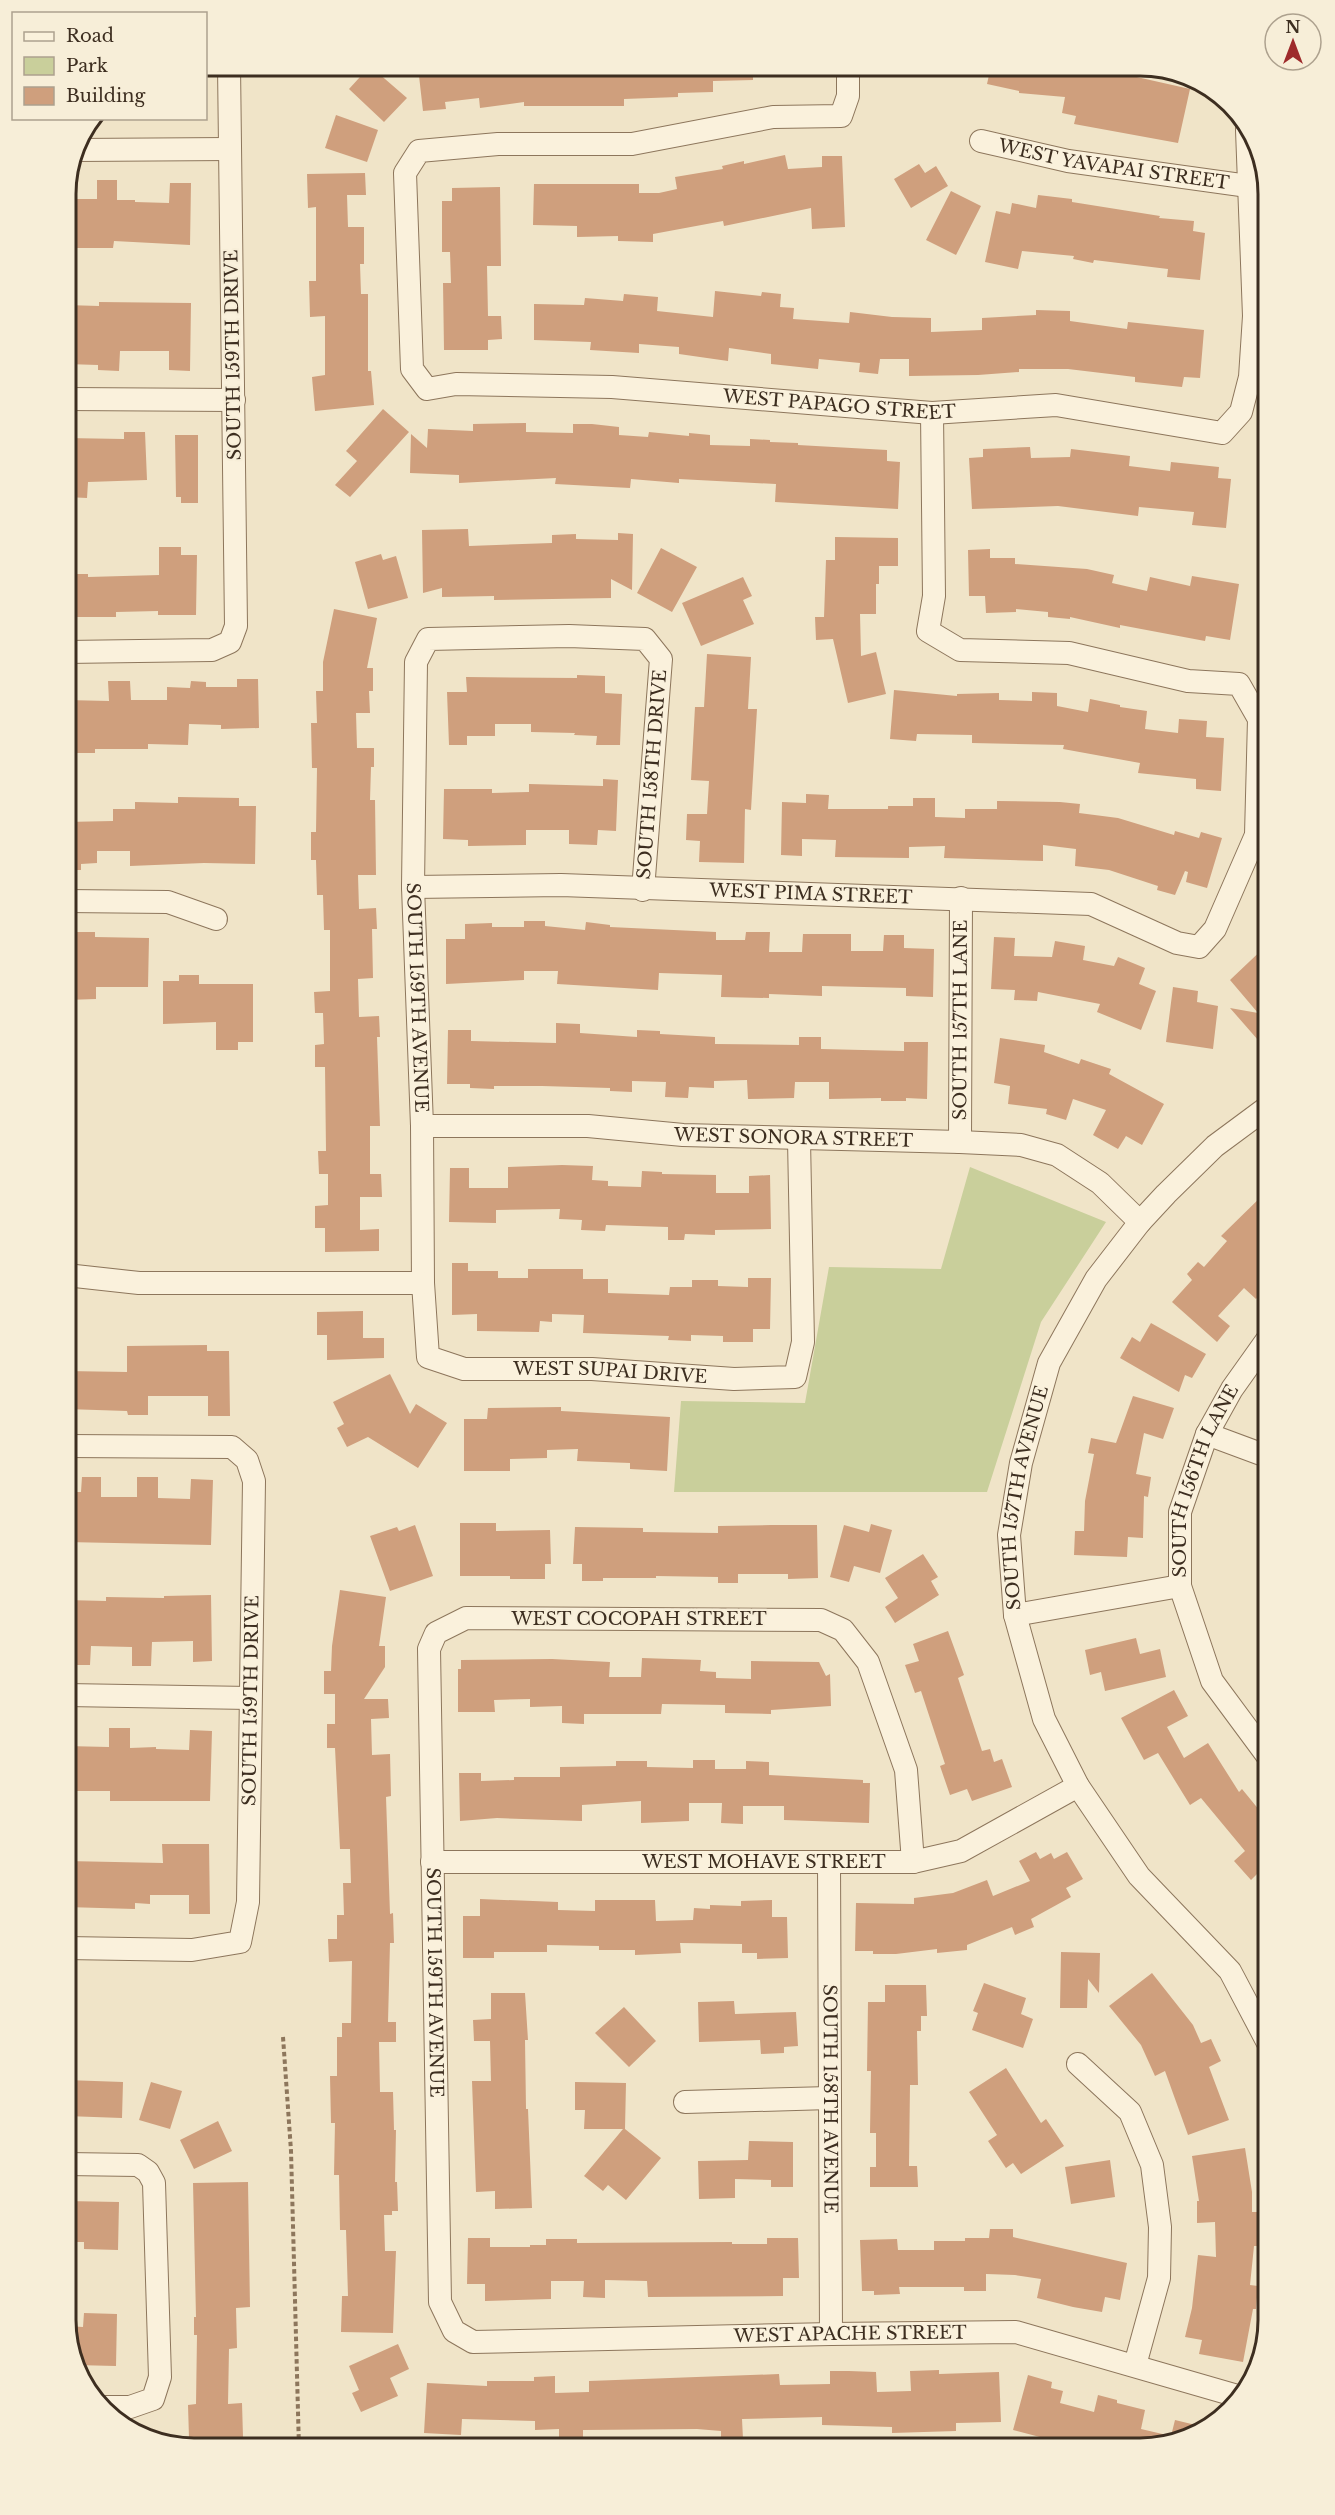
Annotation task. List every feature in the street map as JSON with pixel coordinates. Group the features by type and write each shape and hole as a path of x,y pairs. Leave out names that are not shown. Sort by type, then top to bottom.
{"street":[{"name":"SOUTH 159TH DRIVE","path":"77,652 212,650 230,642 236,626 238,609 229,77"},
{"name":"WEST PAPAGO STREET","path":"848,77 848,96 841,116 773,117 632,144 498,144 419,151 405,172 412,369 427,389 456,384 612,387 932,413 1056,405 1222,433 1241,412 1258,336"},
{"name":"WEST YAVAPAI STREET","path":"981,141 1068,160 1248,186"},
{"path":"1247,144 1248,186 1258,279"},
{"path":"85,150 230,150"},
{"path":"77,399 234,400"},
{"name":"WEST PIMA STREET","path":"932,413 934,596 928,631 960,650 1069,653 1188,681 1239,684 1258,717"},
{"name":"SOUTH 159TH AVENUE","path":"428,1357 423,1282 422,1126 413,887 416,662 428,639 569,636 645,639 661,659"},
{"name":"SOUTH 158TH DRIVE","path":"643,890 661,659"},
{"name":"WEST PIMA STREET","path":"413,887 561,885 643,890 961,898 1091,904 1177,943 1198,947 1215,929 1256,835 1258,758"},
{"name":"SOUTH 157TH LANE","path":"960,1142 961,898"},
{"path":"77,901 168,902 216,919"},
{"name":"SOUTH 157TH AVENUE","path":"1258,1114 1215,1146 1140,1222 1096,1279 1049,1363 1021,1463 1009,1535 1015,1615 1044,1719 1078,1786 1139,1876 1230,1971 1258,2024"},
{"name":"WEST SONORA STREET","path":"422,1126 588,1126 683,1135 1021,1145 1057,1155 1100,1183 1140,1222"},
{"name":"WEST SUPAI DRIVE","path":"428,1357 464,1369 592,1369 734,1379 795,1377 803,1342 799,1140"},
{"path":"76,1276 140,1282 423,1282"},
{"name":"SOUTH 156TH LANE","path":"1258,1352 1232,1389 1207,1434 1180,1512 1180,1586 1212,1681 1258,1743"},
{"path":"1207,1434 1258,1453"},
{"name":"SOUTH 159TH DRIVE","path":"76,1446 232,1447 247,1460 254,1482 248,1902 240,1942 192,1950 76,1948"},
{"path":"1015,1615 1180,1586"},
{"name":"WEST COCOPAH STREET","path":"436,1633 466,1618 821,1620 843,1630 868,1662 906,1770 913,1862"},
{"name":"SOUTH 159TH AVENUE","path":"436,1633 429,1648 440,2302 454,2331"},
{"path":"76,1695 250,1698"},
{"name":"WEST MOHAVE STREET","path":"432,1862 913,1862 961,1851 1078,1786"},
{"name":"SOUTH 158TH AVENUE","path":"829,1863 831,2334"},
{"path":"1078,2064 1130,2112 1152,2165 1160,2228 1159,2278 1135,2365"},
{"path":"685,2102 830,2098"},
{"path":"76,2164 138,2165 148,2172 154,2183 160,2377 153,2399 130,2407 115,2407"},
{"name":"WEST APACHE STREET","path":"454,2331 473,2342 1016,2332 1232,2394"}],"path":[{"path":"283,2037 291,2151 299,2438"}],"green space":[{"path":"970,1167 1106,1222 1041,1322 987,1492 674,1492 681,1401 805,1403 829,1267 941,1269"}],"building":[{"path":"360,77 383,77 407,98 384,122 349,89"},
{"path":"419,77 753,77 753,80 713,81 713,92 678,93 678,97 624,99 624,106 524,106 524,102 480,108 479,98 445,102 446,109 423,111"},
{"path":"989,77 1137,77 1190,89 1178,143 1074,124 1076,116 1062,113 1065,97 1019,93 1019,91 987,84"},
{"path":"336,115 378,130 367,162 325,148"},
{"path":"785,155 788,169 822,167 822,156 842,156 845,227 812,229 811,208 724,226 723,221 653,234 653,242 618,241 618,236 577,237 577,226 533,225 534,184 639,184 639,193 659,193 677,189 675,177 723,169 722,166 744,161 744,164"},
{"path":"919,164 925,173 936,166 948,186 911,208 894,179"},
{"path":"365,173 366,195 347,195 348,227 364,227 364,264 360,264 361,294 368,294 368,371 371,371 374,405 315,411 312,377 325,375 325,316 310,317 309,281 316,281 316,207 308,208 307,174"},
{"path":"97,180 117,180 117,200 135,200 135,202 169,203 170,183 191,183 190,245 114,241 113,248 77,248 77,199 97,199"},
{"path":"500,187 501,266 487,266 488,316 501,316 502,339 488,340 488,350 444,350 443,283 451,283 450,252 442,252 442,201 452,201 452,188"},
{"path":"951,191 981,206 956,255 926,240"},
{"path":"1038,195 1072,199 1072,202 1160,216 1159,218 1194,221 1193,231 1205,233 1200,280 1167,277 1168,269 1094,260 1093,263 1073,259 1074,256 1022,251 1018,269 985,262 996,211 1010,214 1012,203 1036,208"},
{"path":"715,291 761,296 762,292 781,294 780,307 794,308 793,319 849,323 850,312 892,317 931,318 931,332 982,330 982,318 1036,315 1036,310 1070,311 1070,321 1127,329 1128,322 1204,330 1200,378 1184,377 1182,387 1135,382 1135,377 1068,369 1019,369 1019,372 978,375 909,376 909,359 880,359 878,374 859,372 860,363 819,359 818,369 771,364 771,354 729,348 728,361 679,354 679,347 639,344 639,353 590,350 591,342 534,340 534,304 584,305 585,298 623,301 624,294 658,297 657,311 713,317"},
{"path":"99,302 191,303 190,371 169,370 169,351 120,351 119,371 98,370 98,365 77,364 77,305 99,306"},
{"path":"383,409 409,432 350,497 335,485 357,461 346,451"},
{"path":"526,423 526,432 573,433 573,424 592,424 619,427 619,435 648,437 649,432 689,436 689,433 710,435 710,445 750,446 750,439 798,443 798,445 887,450 887,461 900,462 898,509 775,502 776,484 679,479 679,483 631,479 630,488 555,484 556,478 459,483 459,475 410,473 411,434 427,448 428,429 473,431 473,424"},
{"path":"124,432 145,432 147,480 88,482 87,498 77,498 77,438 124,439"},
{"path":"175,435 198,435 198,503 181,503 181,497 176,497"},
{"path":"1030,447 1031,458 1070,457 1071,449 1130,456 1129,466 1170,471 1171,462 1219,467 1218,478 1231,479 1226,528 1192,525 1194,512 1139,507 1138,516 1058,506 972,509 969,458 983,457 983,449"},
{"path":"468,529 469,546 552,543 552,535 576,534 576,539 618,540 618,533 633,534 632,590 611,579 611,598 494,600 494,596 442,597 442,588 423,593 422,530"},
{"path":"835,537 898,538 898,566 879,566 879,584 876,584 876,614 860,614 861,656 876,652 886,694 848,703 833,639 816,640 815,617 824,617 826,560 835,560"},
{"path":"159,547 181,547 181,555 197,555 196,615 158,615 158,611 116,612 116,617 77,617 77,574 88,574 88,577 159,575"},
{"path":"661,548 697,567 672,612 637,593"},
{"path":"990,549 990,558 1015,558 1015,564 1087,569 1114,575 1112,583 1147,591 1150,577 1190,586 1192,576 1239,584 1230,640 1206,636 1205,641 1120,625 1120,628 1070,617 1070,619 1048,617 1048,612 1016,609 1016,612 986,613 985,596 969,596 968,550"},
{"path":"381,554 383,560 396,556 408,598 368,609 355,562"},
{"path":"743,577 752,596 743,600 754,624 701,646 682,603"},
{"path":"334,609 377,618 367,668 373,668 373,691 369,691 370,713 356,713 357,748 374,748 370,800 375,800 376,875 358,875 359,909 376,908 377,929 372,929 373,978 358,979 359,1017 379,1016 380,1037 377,1037 380,1126 370,1126 370,1174 381,1174 382,1197 360,1197 360,1230 379,1229 379,1251 325,1252 325,1228 315,1228 315,1206 328,1205 328,1174 319,1174 318,1151 326,1151 325,1067 315,1067 315,1045 324,1044 323,1013 315,1013 314,992 330,991 330,930 324,930 323,895 317,895 316,860 311,860 311,832 316,832 317,768 312,768 311,723 317,723 316,691 323,691 323,662"},
{"path":"707,654 751,657 748,709 757,709 751,810 745,809 744,863 699,862 700,841 686,840 687,814 707,814 709,781 691,780 695,707 704,707"},
{"path":"577,675 605,676 605,693 622,694 620,745 596,745 597,736 531,732 531,724 495,724 495,736 467,736 467,745 449,745 447,692 467,692 466,677 577,678"},
{"path":"237,679 258,679 259,728 221,729 221,725 189,724 188,745 148,744 148,749 95,749 95,753 77,753 77,700 109,701 108,681 130,681 131,700 167,700 167,687 190,688 191,681 206,682 206,687 237,687"},
{"path":"894,690 957,696 957,694 999,693 999,700 1032,701 1032,692 1057,693 1057,706 1088,712 1090,699 1147,711 1145,729 1178,733 1179,719 1207,721 1206,737 1224,738 1221,791 1196,789 1196,779 1138,773 1140,763 1063,749 1064,745 972,743 972,735 917,734 916,741 890,739"},
{"path":"603,779 618,780 616,831 598,830 597,845 569,844 569,830 526,830 526,845 468,846 468,840 443,839 444,789 492,789 492,793 529,792 529,784 603,786"},
{"path":"806,794 829,795 828,809 888,809 888,806 913,806 913,798 935,798 935,817 965,818 965,809 997,809 997,801 1080,804 1079,813 1118,818 1174,835 1175,831 1199,838 1201,832 1222,838 1207,888 1186,882 1188,872 1185,871 1175,895 1157,890 1158,886 1109,870 1075,866 1076,849 1043,845 1043,861 944,858 945,846 909,847 909,858 835,857 836,840 802,839 802,856 781,855 782,802 806,803"},
{"path":"178,797 239,798 239,806 256,806 255,864 204,863 130,866 130,851 97,851 97,863 81,864 81,870 77,870 77,822 113,821 113,809 135,809 135,802 178,803"},
{"path":"524,921 545,921 545,926 585,930 586,922 610,925 610,927 716,932 716,940 745,940 746,932 770,932 769,952 802,952 803,934 851,934 851,951 883,951 884,935 904,935 904,948 934,949 933,997 906,996 906,988 822,986 822,996 769,994 769,998 721,997 722,975 659,973 658,990 557,984 558,971 524,971 524,980 446,984 446,939 465,939 465,924 492,923 492,927 524,927"},
{"path":"77,932 95,932 95,937 149,938 148,987 96,987 96,999 77,1000"},
{"path":"994,937 1015,938 1014,956 1052,957 1055,941 1085,946 1083,960 1114,966 1118,957 1145,968 1139,984 1156,991 1141,1030 1097,1012 1100,1004 1038,992 1037,1001 1014,1000 1015,990 991,989"},
{"path":"1258,953 1258,1013 1230,980"},
{"path":"179,975 199,975 199,984 253,984 253,1042 238,1042 238,1050 216,1050 216,1022 163,1024 163,981 179,981"},
{"path":"1173,987 1198,991 1197,1002 1218,1006 1213,1049 1166,1042"},
{"path":"1230,1008 1258,1013 1258,1040"},
{"path":"556,1023 580,1024 580,1033 637,1037 637,1030 660,1031 660,1034 715,1037 715,1044 799,1045 799,1037 821,1037 821,1049 904,1051 904,1042 928,1042 927,1099 906,1098 906,1101 881,1101 881,1098 829,1099 829,1082 795,1082 794,1098 748,1099 747,1080 714,1081 714,1088 689,1087 688,1098 665,1097 666,1082 632,1081 632,1092 610,1091 610,1088 494,1086 494,1089 470,1088 470,1084 447,1084 448,1030 471,1030 471,1041 556,1043"},
{"path":"1000,1038 1045,1045 1044,1052 1079,1064 1081,1059 1111,1069 1109,1074 1164,1104 1142,1145 1126,1136 1118,1149 1093,1135 1106,1110 1073,1099 1066,1120 1046,1114 1047,1109 1008,1104 1010,1086 994,1083"},
{"path":"593,1166 592,1180 608,1181 608,1186 641,1187 642,1171 662,1172 662,1174 716,1175 716,1193 749,1193 749,1176 770,1175 771,1229 715,1230 715,1235 685,1234 684,1240 668,1240 668,1227 606,1225 605,1231 581,1230 582,1220 559,1219 560,1209 496,1210 496,1223 449,1222 450,1168 469,1168 469,1188 508,1188 508,1167"},
{"path":"1258,1200 1258,1297 1256,1299 1244,1288 1218,1316 1230,1326 1217,1342 1172,1302 1192,1280 1187,1274 1198,1262 1204,1267 1227,1241 1221,1236"},
{"path":"452,1263 468,1263 468,1271 498,1271 498,1278 528,1278 528,1269 583,1269 583,1279 608,1279 608,1293 669,1295 670,1287 692,1287 692,1280 718,1280 718,1286 748,1287 748,1278 771,1278 770,1329 753,1329 753,1342 723,1342 723,1336 691,1335 691,1341 668,1340 669,1336 583,1333 584,1315 552,1314 552,1322 540,1321 539,1332 477,1331 477,1314 452,1315"},
{"path":"363,1311 363,1338 384,1338 384,1358 327,1360 327,1335 317,1335 317,1312"},
{"path":"1151,1323 1206,1354 1192,1378 1185,1375 1179,1392 1120,1358 1132,1337 1140,1342"},
{"path":"207,1345 207,1351 229,1351 230,1416 208,1416 208,1396 148,1396 148,1415 128,1415 127,1411 76,1409 76,1371 127,1372 127,1346"},
{"path":"390,1374 410,1414 416,1404 447,1423 418,1468 368,1437 347,1447 337,1428 344,1424 333,1402"},
{"path":"1133,1396 1174,1408 1163,1439 1144,1433 1136,1474 1151,1477 1148,1497 1144,1496 1143,1538 1128,1537 1127,1557 1074,1555 1075,1531 1084,1531 1085,1501 1094,1454 1088,1453 1091,1438 1116,1443"},
{"path":"561,1407 561,1411 670,1417 667,1471 630,1469 630,1463 577,1461 578,1449 547,1450 547,1458 510,1459 510,1471 464,1471 464,1419 487,1419 488,1408"},
{"path":"82,1477 101,1477 101,1497 137,1497 137,1477 158,1477 158,1498 190,1499 191,1479 213,1480 211,1545 76,1542 76,1492 81,1492"},
{"path":"460,1523 496,1523 496,1531 550,1530 551,1564 545,1564 545,1579 460,1576"},
{"path":"871,1524 892,1530 880,1573 854,1566 849,1582 830,1577 844,1525 869,1532"},
{"path":"415,1525 433,1576 390,1591 370,1536 397,1527 399,1531"},
{"path":"817,1525 818,1578 788,1579 788,1574 738,1574 738,1583 718,1583 718,1577 656,1576 656,1578 603,1578 603,1581 582,1581 582,1564 573,1564 575,1527 643,1528 643,1532 718,1533 718,1526"},
{"path":"923,1554 938,1577 931,1581 939,1595 895,1623 885,1607 898,1598 885,1578"},
{"path":"340,1590 386,1597 379,1646 385,1646 385,1667 364,1699 388,1699 389,1718 371,1719 372,1755 390,1754 391,1796 386,1797 390,1914 393,1913 394,1943 390,1943 388,2022 396,2022 396,2042 379,2042 380,2092 393,2092 394,2130 396,2130 395,2182 397,2182 398,2211 392,2211 392,2215 384,2215 385,2251 396,2251 393,2333 341,2332 342,2296 348,2296 346,2230 340,2230 339,2175 334,2175 335,2123 331,2123 330,2076 337,2076 337,2037 342,2037 342,2023 351,2023 352,1961 329,1962 328,1939 337,1939 337,1915 344,1915 343,1883 351,1883 350,1849 340,1849 335,1748 327,1748 327,1724 335,1724 335,1694 324,1694 324,1671 331,1671"},
{"path":"211,1595 212,1661 193,1662 193,1641 152,1642 151,1666 132,1666 132,1647 91,1646 90,1665 76,1665 76,1600 106,1601 106,1597 164,1598 164,1596"},
{"path":"948,1631 964,1675 958,1678 982,1751 990,1749 994,1762 1002,1759 1012,1787 972,1801 967,1789 950,1795 940,1766 945,1764 921,1691 915,1693 905,1665 919,1661 913,1644"},
{"path":"1136,1638 1140,1654 1160,1649 1166,1677 1105,1691 1101,1672 1090,1675 1085,1650"},
{"path":"642,1658 701,1660 700,1671 716,1672 716,1678 751,1679 751,1661 819,1662 826,1676 830,1674 831,1706 771,1710 771,1714 725,1713 725,1705 662,1704 661,1714 584,1714 584,1724 562,1723 562,1706 530,1707 530,1699 494,1700 495,1712 458,1712 458,1669 461,1669 461,1660 552,1659 610,1662 609,1677 641,1677"},
{"path":"1174,1690 1188,1716 1167,1727 1184,1758 1208,1743 1239,1792 1242,1789 1258,1809 1258,1875 1251,1880 1234,1861 1245,1851 1201,1798 1190,1805 1158,1753 1144,1760 1121,1718"},
{"path":"109,1728 130,1728 130,1748 156,1747 156,1749 189,1750 190,1730 212,1731 210,1801 110,1801 110,1791 76,1791 76,1746 109,1747"},
{"path":"693,1760 715,1760 715,1769 746,1769 746,1761 769,1762 769,1775 863,1780 863,1783 870,1783 869,1823 784,1820 784,1806 743,1806 743,1824 721,1823 722,1803 689,1803 689,1821 641,1823 641,1801 582,1805 582,1821 497,1818 460,1821 459,1773 481,1773 481,1781 514,1780 514,1777 560,1777 560,1767 616,1766 616,1761 647,1761 647,1767 693,1768"},
{"path":"162,1844 209,1844 210,1914 189,1914 189,1895 150,1895 150,1904 135,1903 135,1909 76,1907 76,1861 163,1863"},
{"path":"1036,1852 1040,1859 1051,1853 1054,1859 1067,1852 1083,1879 1066,1888 1071,1897 1031,1919 1034,1927 1015,1935 1012,1927 967,1945 967,1950 937,1953 937,1949 896,1954 855,1951 856,1903 914,1904 914,1898 953,1893 987,1880 993,1896 1030,1881 1019,1861"},
{"path":"480,1899 558,1902 558,1910 595,1911 595,1900 655,1900 656,1921 693,1920 694,1908 710,1909 710,1905 741,1906 741,1901 772,1900 772,1917 787,1917 788,1958 757,1959 757,1953 742,1953 742,1944 680,1943 681,1953 635,1955 635,1950 599,1950 599,1946 547,1945 547,1952 494,1952 494,1958 463,1958 463,1916 480,1916"},
{"path":"1061,1952 1100,1953 1099,1993 1088,1979 1087,2008 1060,2008"},
{"path":"1152,1973 1193,2025 1201,2043 1211,2039 1221,2061 1209,2067 1229,2120 1188,2135 1165,2071 1155,2076 1141,2045 1109,2006"},
{"path":"984,1983 1026,1998 1021,2014 1033,2019 1023,2048 972,2030 978,2013 973,2011"},
{"path":"885,1985 926,1985 927,2016 921,2016 921,2031 917,2031 918,2085 910,2085 909,2166 917,2166 918,2187 870,2187 870,2167 876,2167 876,2133 870,2133 871,2071 867,2071 868,2002 885,2002"},
{"path":"491,1993 525,1993 528,2040 525,2040 526,2109 528,2109 532,2208 495,2209 495,2191 476,2192 472,2081 491,2081 490,2041 474,2041 473,2020 491,2019"},
{"path":"734,2001 735,2014 796,2012 798,2046 784,2047 784,2053 761,2054 760,2040 699,2042 698,2002"},
{"path":"624,2007 656,2041 629,2067 595,2033"},
{"path":"1006,2068 1041,2123 1046,2119 1064,2146 1021,2174 1013,2163 1006,2168 988,2141 997,2135 969,2092"},
{"path":"76,2080 123,2082 122,2118 76,2116"},
{"path":"151,2082 182,2091 170,2129 139,2120"},
{"path":"575,2082 626,2083 625,2129 661,2158 626,2200 608,2185 603,2191 584,2176 623,2129 584,2129 585,2110 575,2110"},
{"path":"218,2121 232,2151 194,2169 180,2140"},
{"path":"749,2141 793,2142 793,2187 771,2187 771,2180 735,2179 735,2198 699,2199 698,2161 748,2160"},
{"path":"1245,2148 1252,2192 1252,2212 1258,2212 1258,2246 1254,2246 1250,2285 1258,2286 1256,2309 1253,2309 1243,2362 1199,2354 1202,2340 1185,2337 1192,2308 1198,2255 1216,2257 1215,2222 1197,2223 1197,2201 1199,2201 1192,2156"},
{"path":"1110,2160 1115,2197 1071,2204 1065,2167"},
{"path":"248,2182 250,2307 236,2308 237,2348 229,2349 228,2404 242,2403 243,2437 189,2438 188,2405 196,2404 197,2335 194,2335 194,2317 196,2317 193,2183"},
{"path":"76,2201 119,2202 118,2250 84,2249 84,2242 76,2242"},
{"path":"990,2229 1013,2229 1013,2237 1127,2263 1120,2300 1105,2297 1102,2312 1073,2307 1037,2298 1041,2279 1015,2275 986,2274 986,2291 964,2291 964,2287 899,2287 900,2294 874,2295 874,2291 862,2291 860,2240 897,2239 898,2250 934,2250 934,2241 989,2238"},
{"path":"468,2238 490,2238 490,2247 530,2247 530,2245 546,2245 546,2239 577,2239 577,2243 732,2242 732,2244 767,2244 767,2238 798,2238 799,2278 783,2278 783,2296 648,2297 647,2281 605,2280 605,2298 583,2297 584,2281 551,2281 551,2299 485,2301 485,2284 467,2284"},
{"path":"84,2313 117,2314 116,2366 85,2365 77,2327 83,2327"},
{"path":"398,2344 409,2369 390,2378 398,2396 361,2412 352,2393 359,2390 349,2366"},
{"path":"939,2370 939,2374 999,2372 1001,2422 956,2423 956,2431 892,2433 892,2427 822,2425 822,2417 742,2419 743,2438 721,2438 721,2431 697,2429 583,2430 583,2438 559,2438 559,2429 535,2430 535,2421 462,2419 461,2435 424,2433 427,2383 487,2386 487,2381 534,2381 534,2377 555,2376 555,2393 589,2392 589,2381 779,2374 780,2385 830,2384 830,2371 849,2371 876,2372 877,2392 911,2391 910,2371"},
{"path":"1028,2375 1052,2382 1051,2388 1063,2391 1060,2403 1094,2412 1098,2395 1117,2400 1117,2403 1145,2410 1141,2429 1167,2435 1140,2438 1044,2438 1013,2430"},
{"path":"1175,2420 1195,2425 1172,2434"}]}
